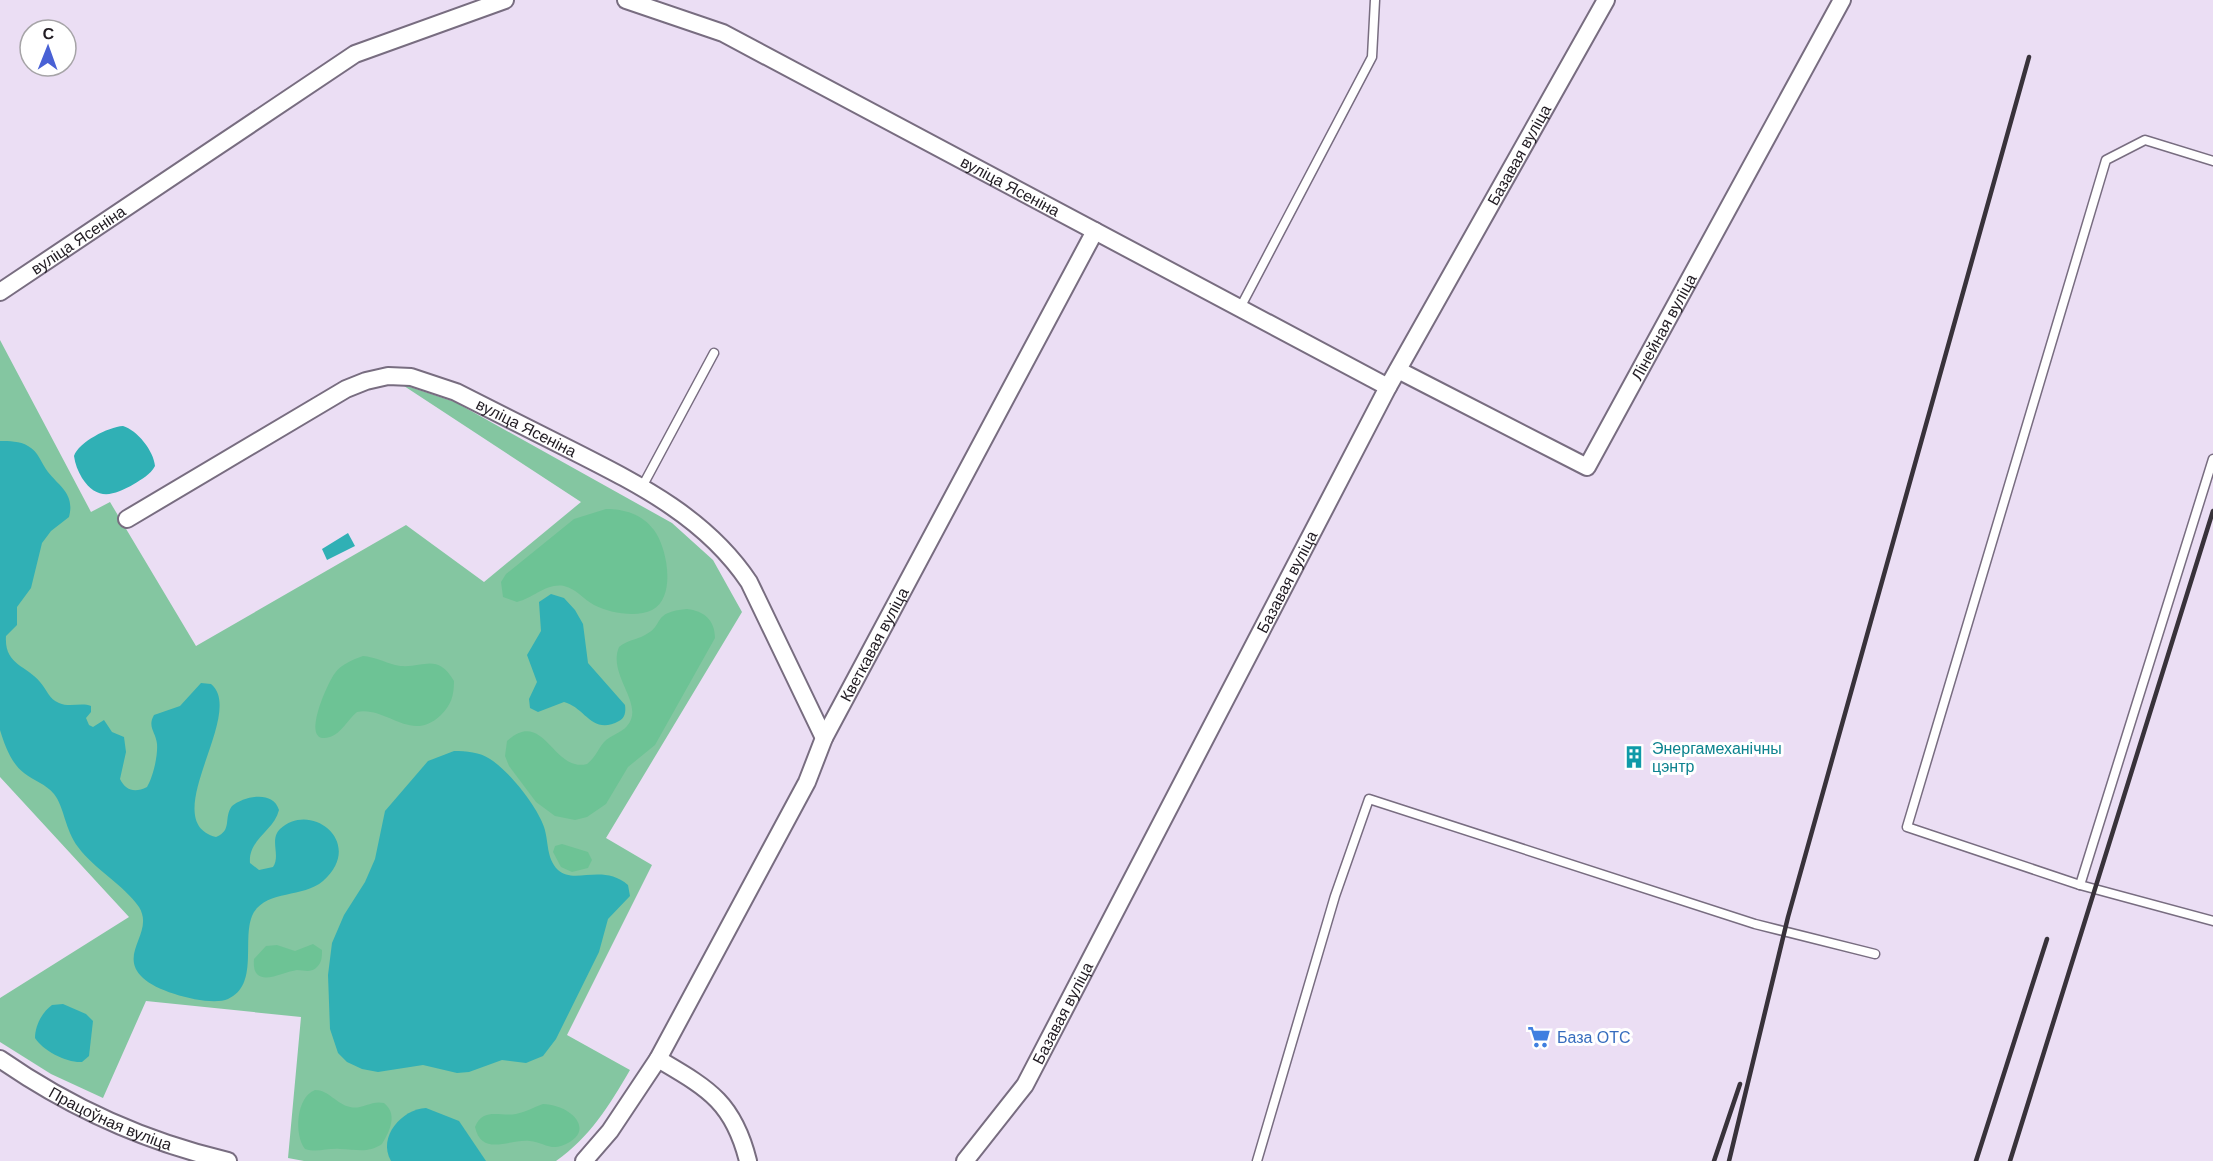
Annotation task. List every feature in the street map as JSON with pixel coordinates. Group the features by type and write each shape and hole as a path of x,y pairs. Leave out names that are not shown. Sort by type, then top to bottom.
{"street":[{"name":"вуліца Ясеніна","path":"0,292 355,54 505,0"},
{"name":"вуліца Ясеніна","path":"626,0 723,33 1388,387"},
{"name":"Базавая вуліца","path":"965,1161 1025,1085 1388,387 1606,0"},
{"name":"Лінейная вуліца","path":"1398,369 1587,467 1842,0"},
{"name":"Кветкавая вуліца","path":"658,1059 807,782 824,738 1095,231"},
{"name":"вуліца Ясеніна","path":"127,519 346,389 388,376 411,377 456,392 642,487 689,517 734,559 762,606 824,738"},
{"name":"Працоўная вуліца","path":"0,1059 58,1096 99,1116 160,1141 228,1161"},
{"path":"584,1161 610,1131 658,1059 706,1087 720,1102 734,1121 748,1161"}],"lane":[{"path":"1240,308 1372,57 1375,0"},
{"path":"2213,161 2145,140 2106,160 1907,827 2080,885 2213,921"},
{"path":"642,487 714,353"},
{"path":"2080,885 2213,459"},
{"path":"1257,1161 1335,896 1369,799 1755,924 1875,954"}],"shaded area":[{"path":"0,340 91,512 110,502 196,646 406,525 484,582 581,502 401,384 455,402 672,523 713,560 742,612 606,838 652,865 567,1035 630,1070 589,1131 556,1161 304,1161 288,1158 301,1017 146,1001 103,1098 51,1074 0,1042 0,998 129,917 0,777"},
{"path":"123,426 134,432 144,442 152,454 155,466 146,476 126,488 112,493 100,493 82,478 74,456 95,436"},
{"path":"0,441 18,442 32,448 70,502 69,517 51,531 42,543 31,588 17,607 17,625 6,636 6,646 12,659 34,676 50,697 56,701 67,705 91,706 91,712 86,718 89,725 93,727 104,720 112,732 124,737 126,752 120,779 125,786 135,790 147,787 155,766 157,744 151,723 154,715 180,706 201,683 211,684 219,698 218,718 197,789 195,810 200,827 216,837 224,831 232,806 251,798 265,797 271,800 279,810 250,855 250,863 259,870 273,867 276,858 277,833 293,821 306,820 319,823 329,830 336,840 339,853 335,867 323,881 314,887 274,898 258,907 249,926 247,973 238,992 228,999 209,1001 184,997 160,988 143,978 136,969 134,960 143,926 143,917 139,907 78,847 54,794 19,769 6,748 0,730"},
{"path":"606,509 626,511 638,516 654,530 659,538 666,559 667,571 665,594 660,604 652,610 639,614 615,612 594,605 569,587 564,586 551,587 517,602 503,597 501,582 506,574 574,519"},
{"path":"348,533 355,546 327,560 322,549"},
{"path":"551,594 564,598 575,610 583,624 588,663 625,705 625,714 619,721 610,725 595,723 578,709 564,702 538,712 530,708 529,699 537,682 527,655 541,631 539,602"},
{"path":"687,609 703,614 711,621 715,638 655,745 628,767 606,804 587,817 575,820 555,816 536,802 509,766 505,756 507,741 520,733 530,732 540,736 565,759 575,764 587,764 604,742 625,728 632,718 630,699 618,668 619,647 651,631 668,613"},
{"path":"363,656 395,665 434,664 441,666 454,681 450,704 430,723 419,726 399,722 379,714 357,712 338,733 330,737 321,737 316,732 318,712 331,679 344,665"},
{"path":"454,751 482,755 514,780 529,799 544,827 550,855 558,870 572,876 609,875 628,885 630,896 608,919 599,952 556,1039 543,1056 526,1063 502,1060 469,1072 457,1073 423,1065 378,1072 362,1069 347,1062 338,1053 330,1029 328,975 332,943 344,915 365,882 375,859 385,811 428,761"},
{"path":"562,844 588,852 592,860 588,868 572,872 561,867 553,852 555,846"},
{"path":"313,944 322,950 321,962 314,970 297,970 262,977 257,975 254,969 254,959 266,946 277,945 295,951"},
{"path":"63,1004 86,1014 93,1021 89,1056 82,1062 56,1055 35,1038 38,1024 45,1011 52,1005"},
{"path":"315,1090 324,1092 354,1108 379,1102 384,1103 392,1117 388,1134 382,1144 366,1150 314,1151 305,1149 299,1135 299,1117 304,1100"},
{"path":"543,1104 564,1109 577,1120 578,1134 572,1141 553,1147 530,1141 490,1144 484,1142 475,1127 478,1121 487,1115 516,1114"},
{"path":"426,1108 459,1121 486,1161 391,1161 387,1143 394,1126 408,1113"}],"railway":[{"path":"1729,1161 1788,917 2029,57"},
{"path":"2010,1161 2213,511"},
{"path":"1976,1161 2047,939"},
{"path":"1714,1161 1740,1084"}],"place":[{"name":"Энергамеханічны цэнтр","path":"1634,757"},
{"name":"База ОТС","path":"1539,1037"}]}
